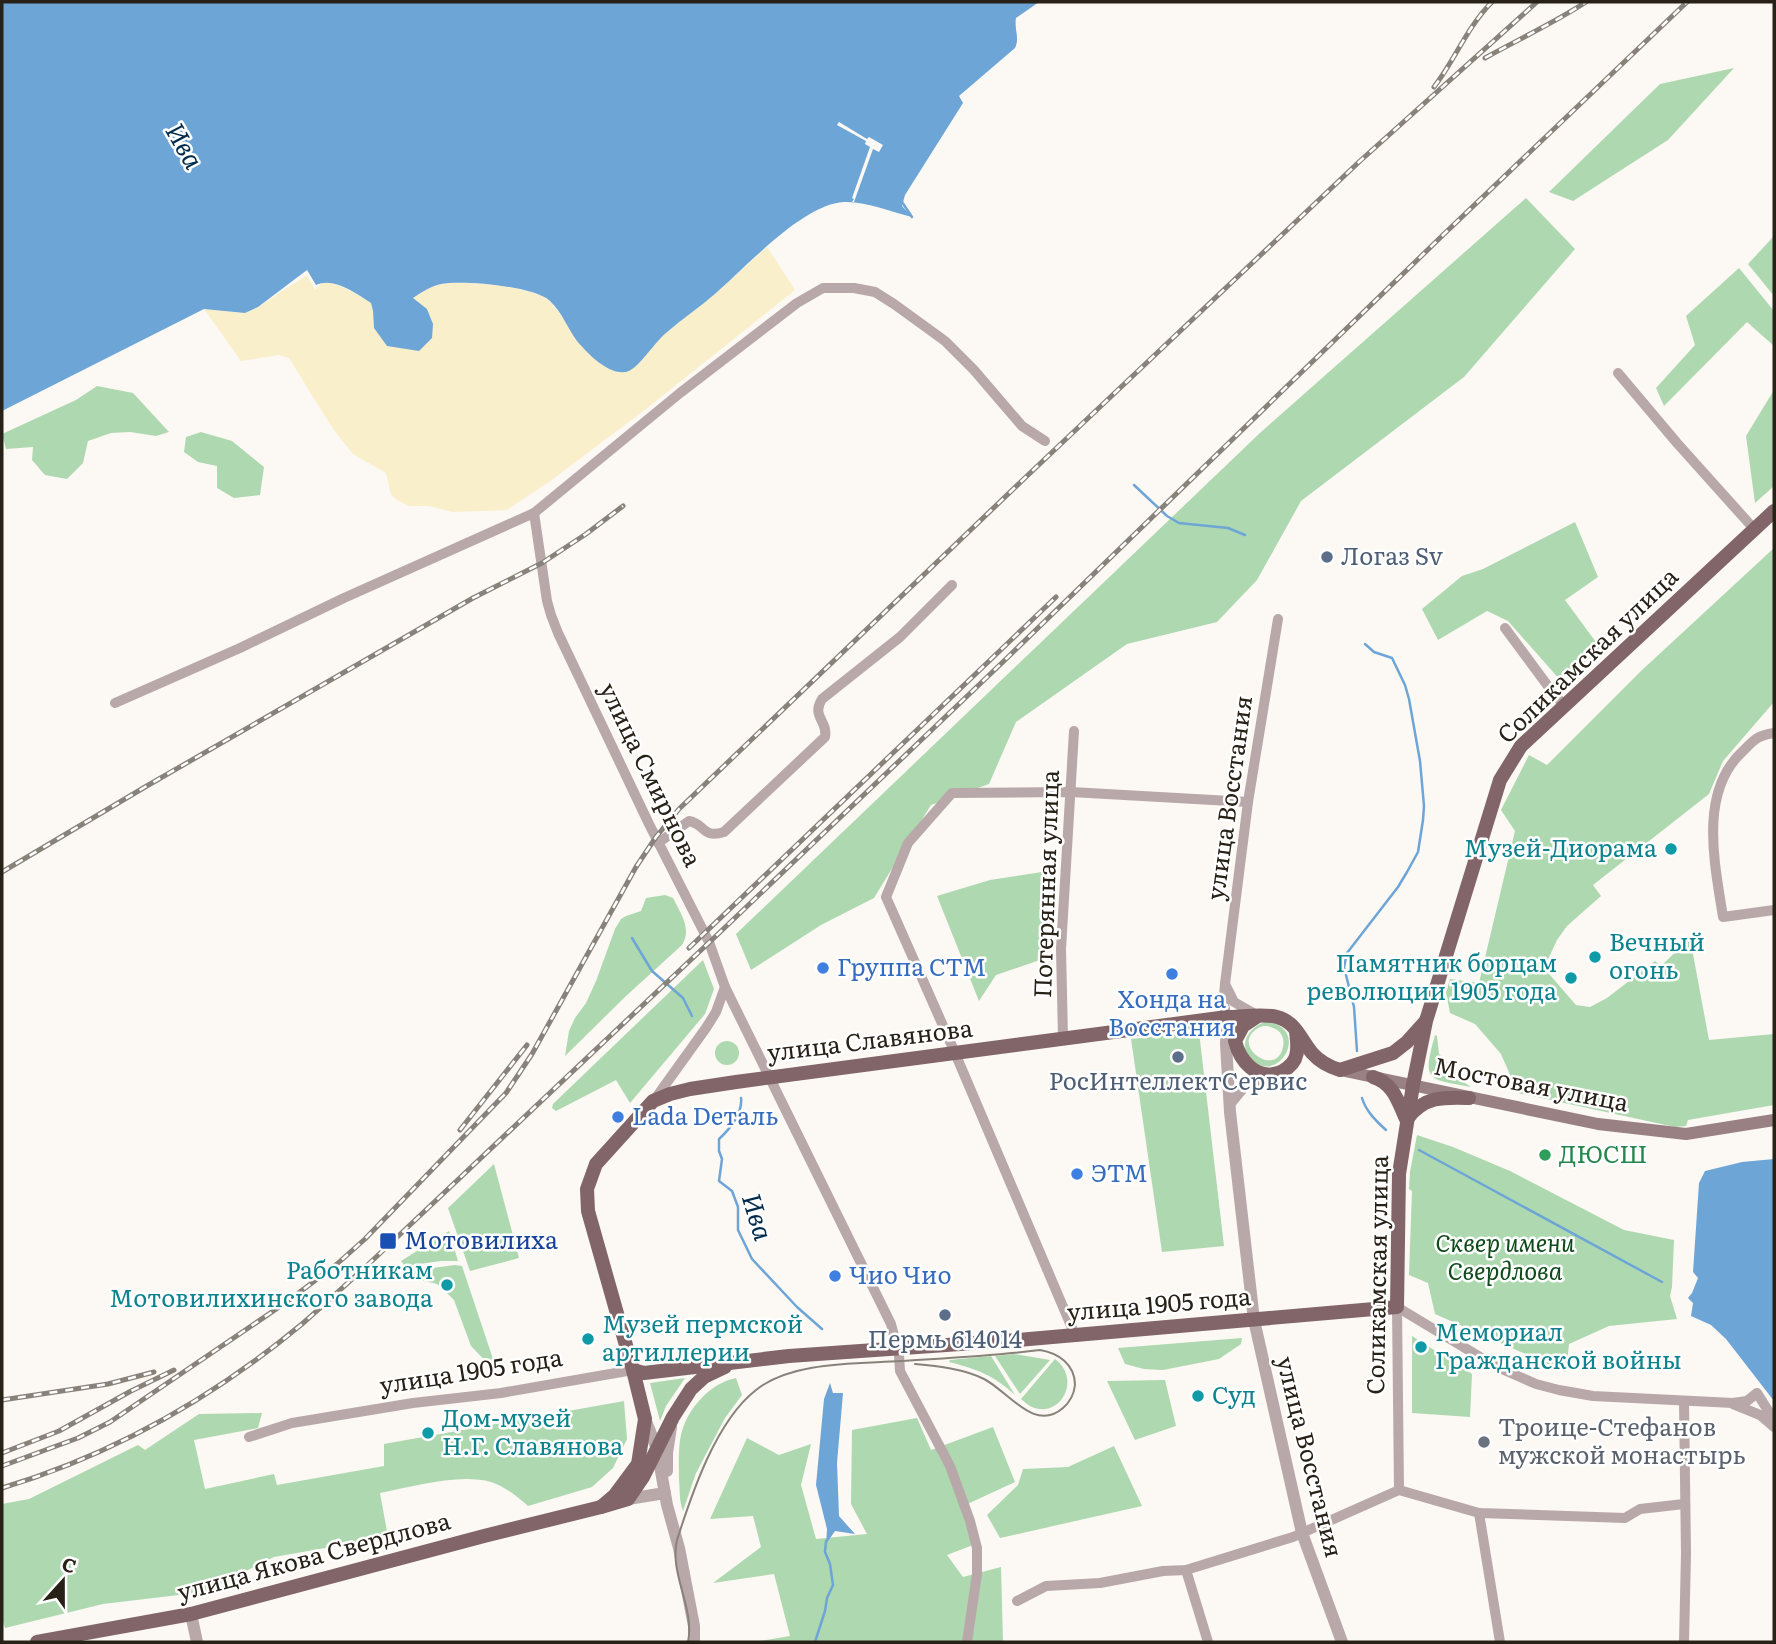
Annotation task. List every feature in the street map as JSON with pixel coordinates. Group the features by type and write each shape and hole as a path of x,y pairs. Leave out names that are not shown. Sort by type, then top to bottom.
{"main road":[{"name":"Соликамская улица","path":"1396,1307 1399,1174 1406,1120 1426,1021 1500,779 1521,746 1774,511"},
{"name":"улица Славянова","path":"653,1101 670,1094 770,1077 1227,1017 1259,1016"},
{"path":"1259,1016 1285,1020 1296,1030 1295,1058 1284,1071 1267,1075 1258,1073 1250,1068 1238,1053 1235,1041 1243,1026 1259,1016"},
{"name":"Соликамская улица","path":"1340,1070 1393,1053 1426,1021"},
{"name":"Мостовая улица","path":"1296,1030 1312,1054 1340,1070 1598,1124 1686,1134 1774,1120"},
{"path":"1373,1077 1393,1090 1406,1120 1429,1101 1444,1097 1469,1098"},
{"path":"601,1507 621,1488 638,1464 645,1419 588,1212 587,1189 596,1164 653,1101"},
{"name":"улица 1905 года","path":"633,1370 644,1373 743,1361 1396,1307"},
{"name":"улица 1905 года","path":"657,1449 691,1389 717,1369 743,1361"},
{"path":"628,1499 657,1449"},
{"name":"улица Якова Свердлова","path":"37,1642 191,1614 628,1499"}],"street":[{"path":"115,703 534,513 680,393 797,303 823,288 854,288 876,292 894,304 945,341 1022,426 1045,441"},
{"path":"1618,373 1755,530"},
{"name":"улица Смирнова","path":"534,513 551,615 658,843 709,942 725,987 891,1324 900,1371 950,1466 971,1521 977,1548 977,1574 967,1642"},
{"path":"658,843 689,821 711,834 724,832 825,737 825,728 817,709 822,699 900,637 951,585"},
{"name":"улица Восстания","path":"1235,1041 1233,1027 1224,1005 1225,984 1248,802 1278,618"},
{"path":"1505,628 1556,697 1565,705"},
{"name":"Потерянная улица","path":"1063,1038 1060,949 1074,731"},
{"path":"1774,733 1760,735 1737,755 1722,780 1713,816 1712,840 1723,917 1774,910"},
{"path":"1075,1335 886,897 908,844 951,793 1071,792 1248,802"},
{"path":"1225,984 1234,1002 1259,1016"},
{"path":"653,1101 711,1020 725,987"},
{"path":"1227,1017 1230,1107 1254,1320"},
{"path":"1228,1083 1235,1041"},
{"path":"1230,1107 1244,1086 1267,1075"},
{"path":"1396,1307 1495,1366 1559,1391 1593,1396 1733,1403 1747,1401 1757,1393 1774,1420"},
{"name":"Соликамская улица","path":"1396,1307 1399,1490"},
{"name":"улица Восстания","path":"1254,1320 1302,1533 1342,1642"},
{"name":"улица 1905 года","path":"249,1437 292,1423 414,1403 501,1393 633,1370"},
{"path":"1684,1401 1684,1642"},
{"path":"1733,1403 1760,1415 1774,1427"},
{"path":"672,1524 666,1464 673,1417"},
{"path":"645,1419 657,1449 679,1548 694,1626 694,1642"},
{"path":"1017,1601 1046,1586 1100,1583 1163,1571 1186,1570 1302,1533 1399,1490 1479,1513 1625,1518 1640,1508 1684,1504"},
{"path":"628,1499 665,1493"},
{"path":"1479,1513 1500,1642"},
{"path":"1186,1570 1208,1642"},
{"path":"191,1614 197,1642"}],"green space":[{"path":"1734,68 1668,140 1573,201 1549,192 1660,84"},
{"path":"1526,198 1575,249 1464,377 1301,501 1257,580 1217,622 1127,644 1016,722 989,784 931,805 874,898 821,925 751,970 736,934 1261,432"},
{"path":"1774,236 1774,296 1748,264"},
{"path":"1739,268 1774,311 1774,346 1747,322 1664,406 1656,388 1695,345 1686,316"},
{"path":"97,386 133,393 169,432 156,436 130,432 111,433 88,441 83,463 67,479 45,475 32,460 33,447 6,449 2,434 76,400"},
{"path":"1774,390 1774,486 1755,503 1746,436"},
{"path":"201,432 232,441 264,467 260,495 234,498 217,488 217,466 198,462 184,452 186,437"},
{"path":"1575,522 1598,577 1565,600 1601,649 1561,681 1508,621 1487,611 1438,640 1422,609 1462,576 1483,569"},
{"path":"1774,548 1774,702 1723,761 1709,794 1593,885 1601,896 1567,926 1544,968 1576,1005 1590,1007 1607,998 1655,961 1661,966 1690,938 1709,1040 1774,1034 1774,1105 1688,1120 1686,1126 1675,1127 1518,1093 1501,1054 1475,1024 1450,1013 1446,992 1450,979 1479,983 1515,831 1501,810 1529,755 1547,765 1641,671"},
{"path":"1042,872 1043,959 996,975 979,1001 937,896 990,880"},
{"path":"665,895 673,898 686,927 682,945 565,1056 569,1031 586,1003 621,919 641,911 646,898"},
{"path":"703,960 714,989 705,1014 630,1103 616,1080 556,1111 552,1108 553,1104"},
{"path":"1266,1022 1280,1026 1287,1034 1289,1043 1286,1053 1272,1066 1262,1066 1251,1059 1245,1047 1247,1036","holes":["1267,1026 1279,1031 1283,1038 1279,1056 1271,1060 1256,1055 1250,1048 1249,1040 1252,1033"]},
{"path":"1199,1032 1224,1246 1162,1252 1131,1039"},
{"path":"1435,1035 1439,1054 1459,1075 1459,1079 1471,1087 1445,1082 1432,1075 1429,1061"},
{"path":"727,1041 735,1045 739,1053 735,1061 727,1065 719,1061 715,1053 719,1045"},
{"name":"Сквер имени Свердлова","path":"1417,1135 1510,1171 1624,1230 1674,1240 1670,1296 1677,1319 1609,1326 1569,1344 1566,1372 1435,1314 1428,1283 1409,1275 1412,1191 1409,1189"},
{"path":"494,1164 519,1258 470,1271 448,1208"},
{"path":"449,1231 458,1261 405,1266 401,1261"},
{"path":"462,1266 498,1374 471,1346 454,1300 437,1284 416,1279 410,1271"},
{"path":"1412,1336 1472,1374 1470,1417 1412,1413"},
{"path":"1242,1338 1241,1344 1219,1359 1163,1370 1125,1364 1118,1348"},
{"path":"1014,1354 1050,1360 1020,1394 995,1356"},
{"path":"991,1356 1015,1395 1000,1382 984,1374 949,1362"},
{"path":"1055,1359 1067,1377 1064,1396 1050,1408 1030,1406 1021,1399"},
{"path":"685,1378 666,1406 660,1421 650,1383"},
{"path":"736,1378 742,1395 725,1418 696,1473 683,1511 679,1457 684,1425 694,1407 709,1391"},
{"path":"1165,1380 1176,1426 1135,1440 1107,1381"},
{"path":"624,1401 627,1439 613,1468 592,1487 528,1506 501,1486 478,1480 436,1482 380,1493 388,1537 274,1557 204,1592 103,1604 5,1628 2,1619 2,1504 29,1499 138,1445 145,1450 199,1414 262,1413 258,1428 194,1440 205,1489 274,1474 277,1485 384,1466 384,1444"},
{"path":"917,1418 931,1450 993,1427 1015,1482 961,1507 973,1545 947,1555 963,1577 1001,1567 1003,1642 754,1642 790,1636 774,1574 713,1583 761,1547 753,1516 710,1519 747,1438 779,1455 811,1444 801,1485 816,1539 867,1534 851,1504 852,1430"},
{"path":"1114,1446 1142,1506 1000,1538 987,1515 1018,1485 1023,1469 1068,1467"}],"sand":[{"path":"767,247 795,290 646,409 507,510 453,512 429,506 409,506 397,500 391,495 386,473 353,454 333,429 289,358 279,355 241,361 204,309 245,313 307,275 315,290 323,282 335,284 371,303 374,328 405,348 419,351 412,298 441,284 511,287 537,294 552,303 562,317 617,373 630,370 642,360 655,341 715,294"}],"water":[{"path":"2,2 1039,2 1016,18 1015,48 959,96 963,103 905,195 902,206 912,217 852,202 828,205 811,213 776,238 716,293 666,333 629,371 615,371 594,358 577,341 550,301 529,291 498,285 451,283 427,289 413,298 427,309 433,324 432,338 419,351 387,346 374,328 371,303 337,285 316,285 307,270 258,307 245,313 204,309 2,411"},
{"path":"1774,1159 1774,1401 1726,1339 1711,1325 1691,1316 1693,1303 1688,1298 1698,1278 1693,1272 1699,1183 1705,1171 1742,1162"},
{"path":"830,1383 833,1393 843,1393 837,1463 839,1516 855,1534 835,1531 826,1544 827,1529 816,1485 824,1399"}],"pier":[{"path":"839,122 883,145 879,152 873,149 854,202 852,198 870,147 865,144 866,141 837,125"}],"waterway":[{"path":"902,202 912,217"},
{"path":"1134,485 1167,516 1179,523 1228,528 1245,535"},
{"path":"1357,1051 1354,1007 1344,967 1347,953 1398,887 1418,852 1424,806 1420,761 1405,685 1392,658 1374,652 1365,644"},
{"name":"Ива","path":"632,938 652,971 683,998 692,1016"},
{"name":"Ива","path":"741,1098 738,1115 719,1139 722,1159 719,1181 732,1191 738,1207 738,1230 752,1259 797,1307 822,1329"},
{"path":"1362,1098 1371,1115 1386,1130"},
{"path":"1419,1150 1662,1282"},
{"name":"Ива","path":"815,1642 833,1585 825,1552 826,1541"}],"tram line":[{"path":"688,1642 688,1616 676,1566 677,1540 698,1480 717,1439 742,1403 756,1390 788,1374 826,1366 1040,1350 1053,1354 1069,1365 1074,1378 1074,1392 1063,1408 1042,1416 1022,1407 984,1379 951,1369 915,1364"}],"railway":[{"path":"1434,87 1475,22 1492,2"},
{"path":"2,1466 78,1438 110,1422 288,1301 365,1239 506,1093 532,1054 636,867 679,809 1360,161 1537,2"},
{"path":"1485,58 1586,2"},
{"path":"2,1488 83,1459 160,1421 233,1376 311,1316 716,936 1687,2"},
{"path":"2,872 473,598 542,563 623,506"},
{"path":"689,948 1056,597"},
{"path":"460,1130 527,1045"},
{"path":"2,1453 59,1431 174,1370"},
{"path":"2,1400 108,1384 154,1372"}],"place":[{"name":"Логаз Sv","path":"1327,557"},
{"name":"Музей-Диорама","path":"1671,849"},
{"name":"Вечный огонь","path":"1595,957"},
{"name":"Группа СТМ","path":"823,968"},
{"name":"Хонда на Восстания","path":"1172,974"},
{"name":"Памятник борцам революции 1905 года","path":"1571,978"},
{"name":"РосИнтеллектСервис","path":"1178,1057"},
{"name":"Lada Dеталь","path":"618,1117"},
{"name":"ДЮСШ","path":"1545,1155"},
{"name":"ЭТМ","path":"1077,1174"},
{"name":"Мотовилиха","path":"388,1241"},
{"name":"Чио Чио","path":"835,1276"},
{"name":"Работникам Мотовилихинского завода","path":"447,1285"},
{"name":"Пермь 614014","path":"945,1315"},
{"name":"Музей пермской артиллерии","path":"588,1339"},
{"name":"Мемориал Гражданской войны","path":"1421,1347"},
{"name":"Суд","path":"1198,1396"},
{"name":"Дом-музей Н.Г. Славянова","path":"428,1433"},
{"name":"Троице-Стефанов мужской монастырь","path":"1484,1442"}]}
